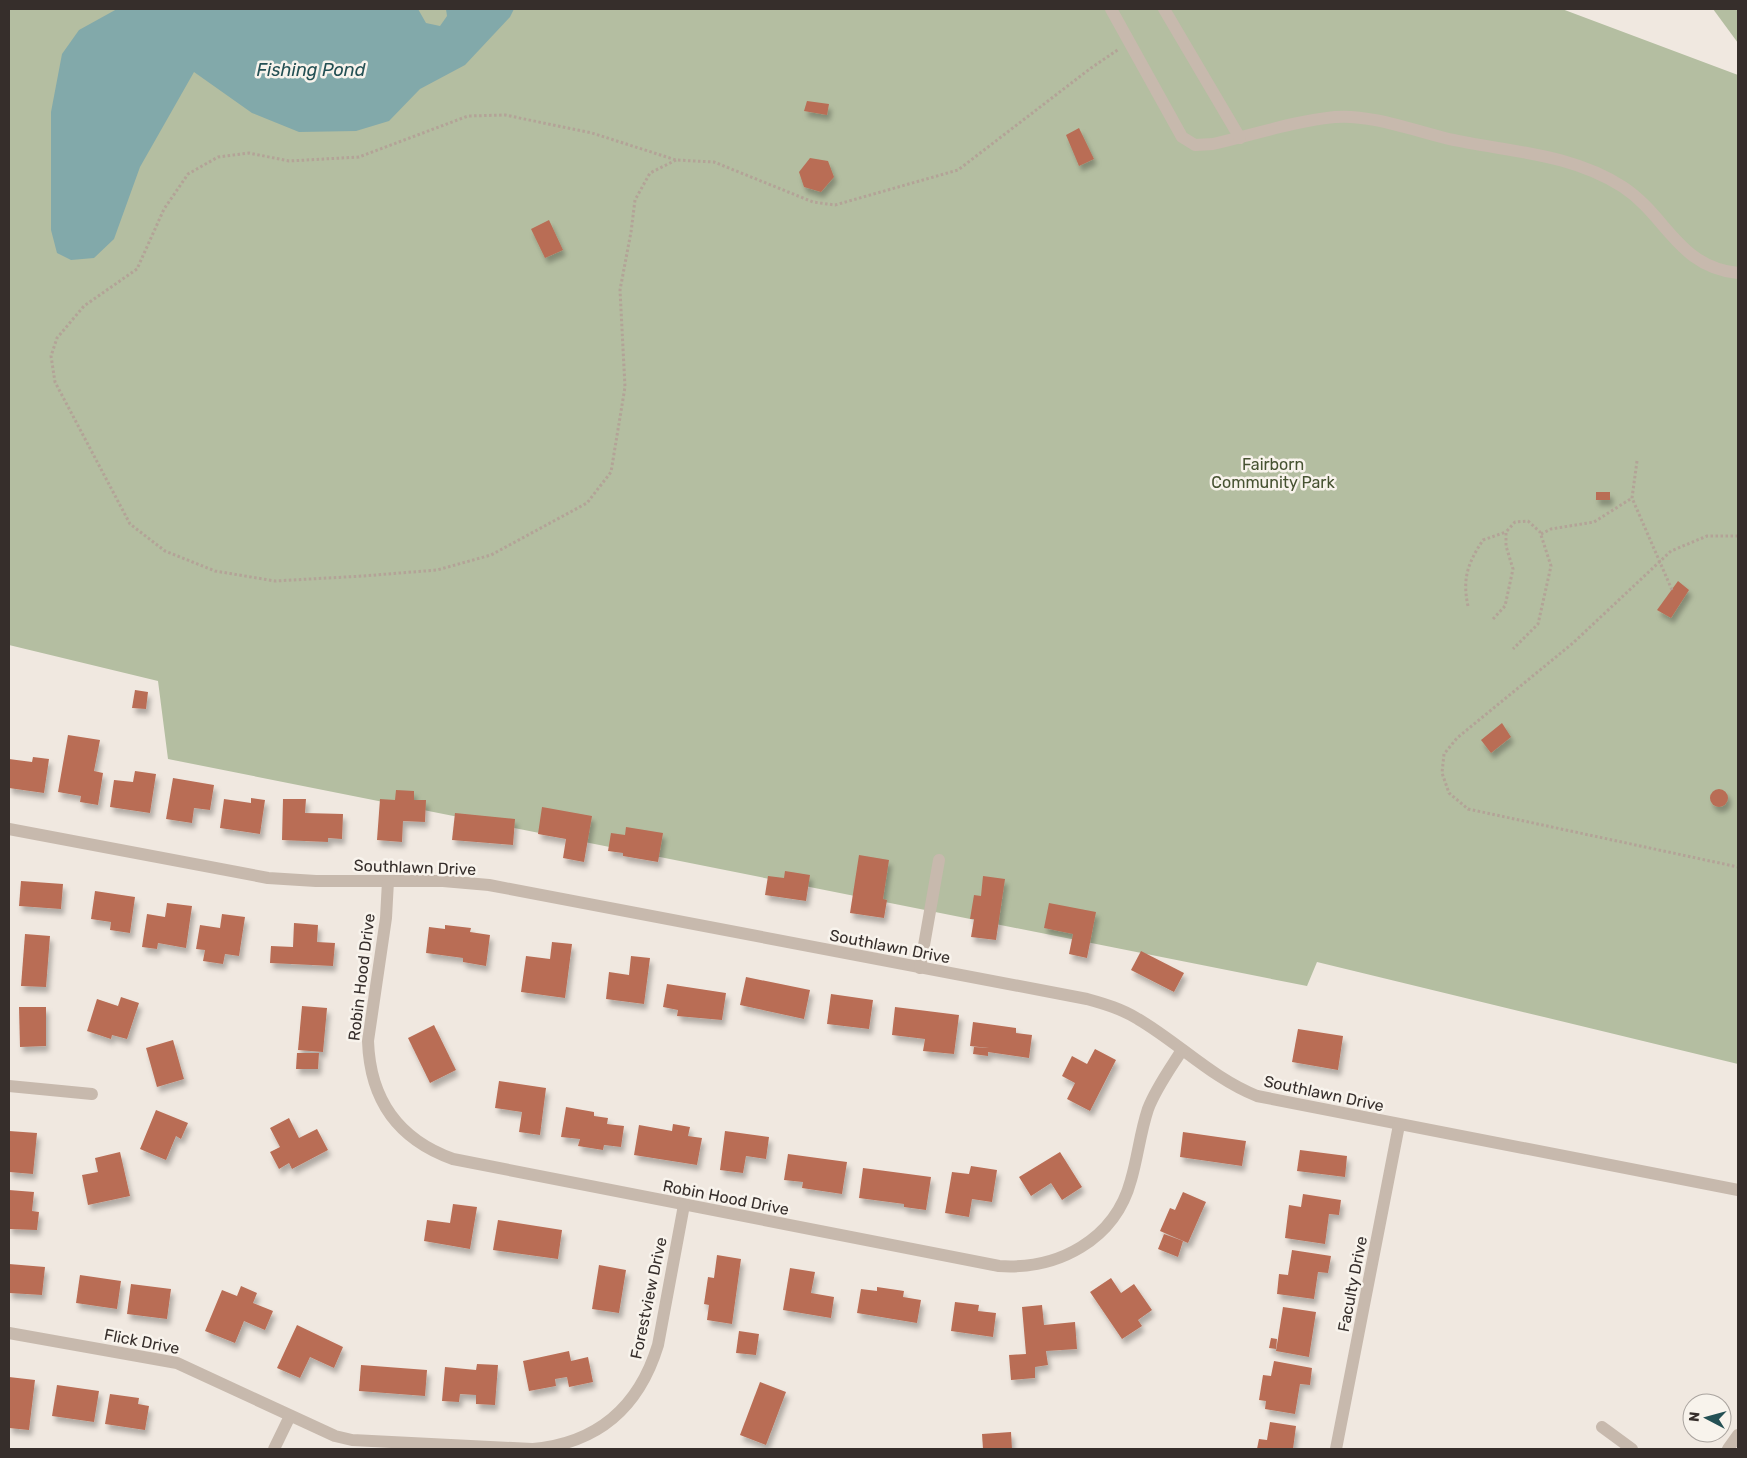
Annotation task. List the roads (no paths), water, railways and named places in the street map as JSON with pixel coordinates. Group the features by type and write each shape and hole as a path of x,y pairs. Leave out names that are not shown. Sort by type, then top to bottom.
{"street":[{"path":"1111,9 1182,137 1195,145 1213,144 1335,117 1357,118 1452,140 1560,159 1602,175 1638,198 1691,256 1708,265 1738,272"},
{"path":"1164,9 1240,138"},
{"name":"Southlawn Drive","path":"9,829 268,878 443,881 489,885 1104,1004 1138,1019 1226,1082 1257,1096 1738,1190"},
{"path":"920,968 939,860"},
{"name":"Robin Hood Drive","path":"388,881 386,918 368,1041 373,1081 381,1100 399,1126 424,1147 453,1159 999,1266 1015,1267 1055,1261 1072,1254 1091,1242 1106,1226 1119,1208 1131,1181 1140,1136 1148,1109 1156,1092 1182,1050"},
{"path":"9,1086 92,1094"},
{"name":"Faculty Drive","path":"1336,1449 1399,1125"},
{"name":"Forestview Drive","path":"290,1416 335,1436 352,1440 532,1449 562,1445 590,1434 610,1421 627,1406 641,1387 652,1367 658,1345 684,1205"},
{"name":"Flick Drive","path":"9,1333 177,1363 290,1416"},
{"path":"274,1449 290,1416"},
{"path":"1602,1427 1632,1449"},
{"path":"1728,1449 1738,1435"}],"water":[{"name":"Fishing Pond","path":"117,9 418,9 426,23 440,26 447,16 446,9 514,9 510,17 465,65 420,89 389,121 356,131 299,132 252,113 194,72 140,167 114,239 94,258 71,260 57,253 51,230 51,112 62,54 79,30"}],"park label":[{"name":"Fairborn Community Park","path":"1273,473"}]}
